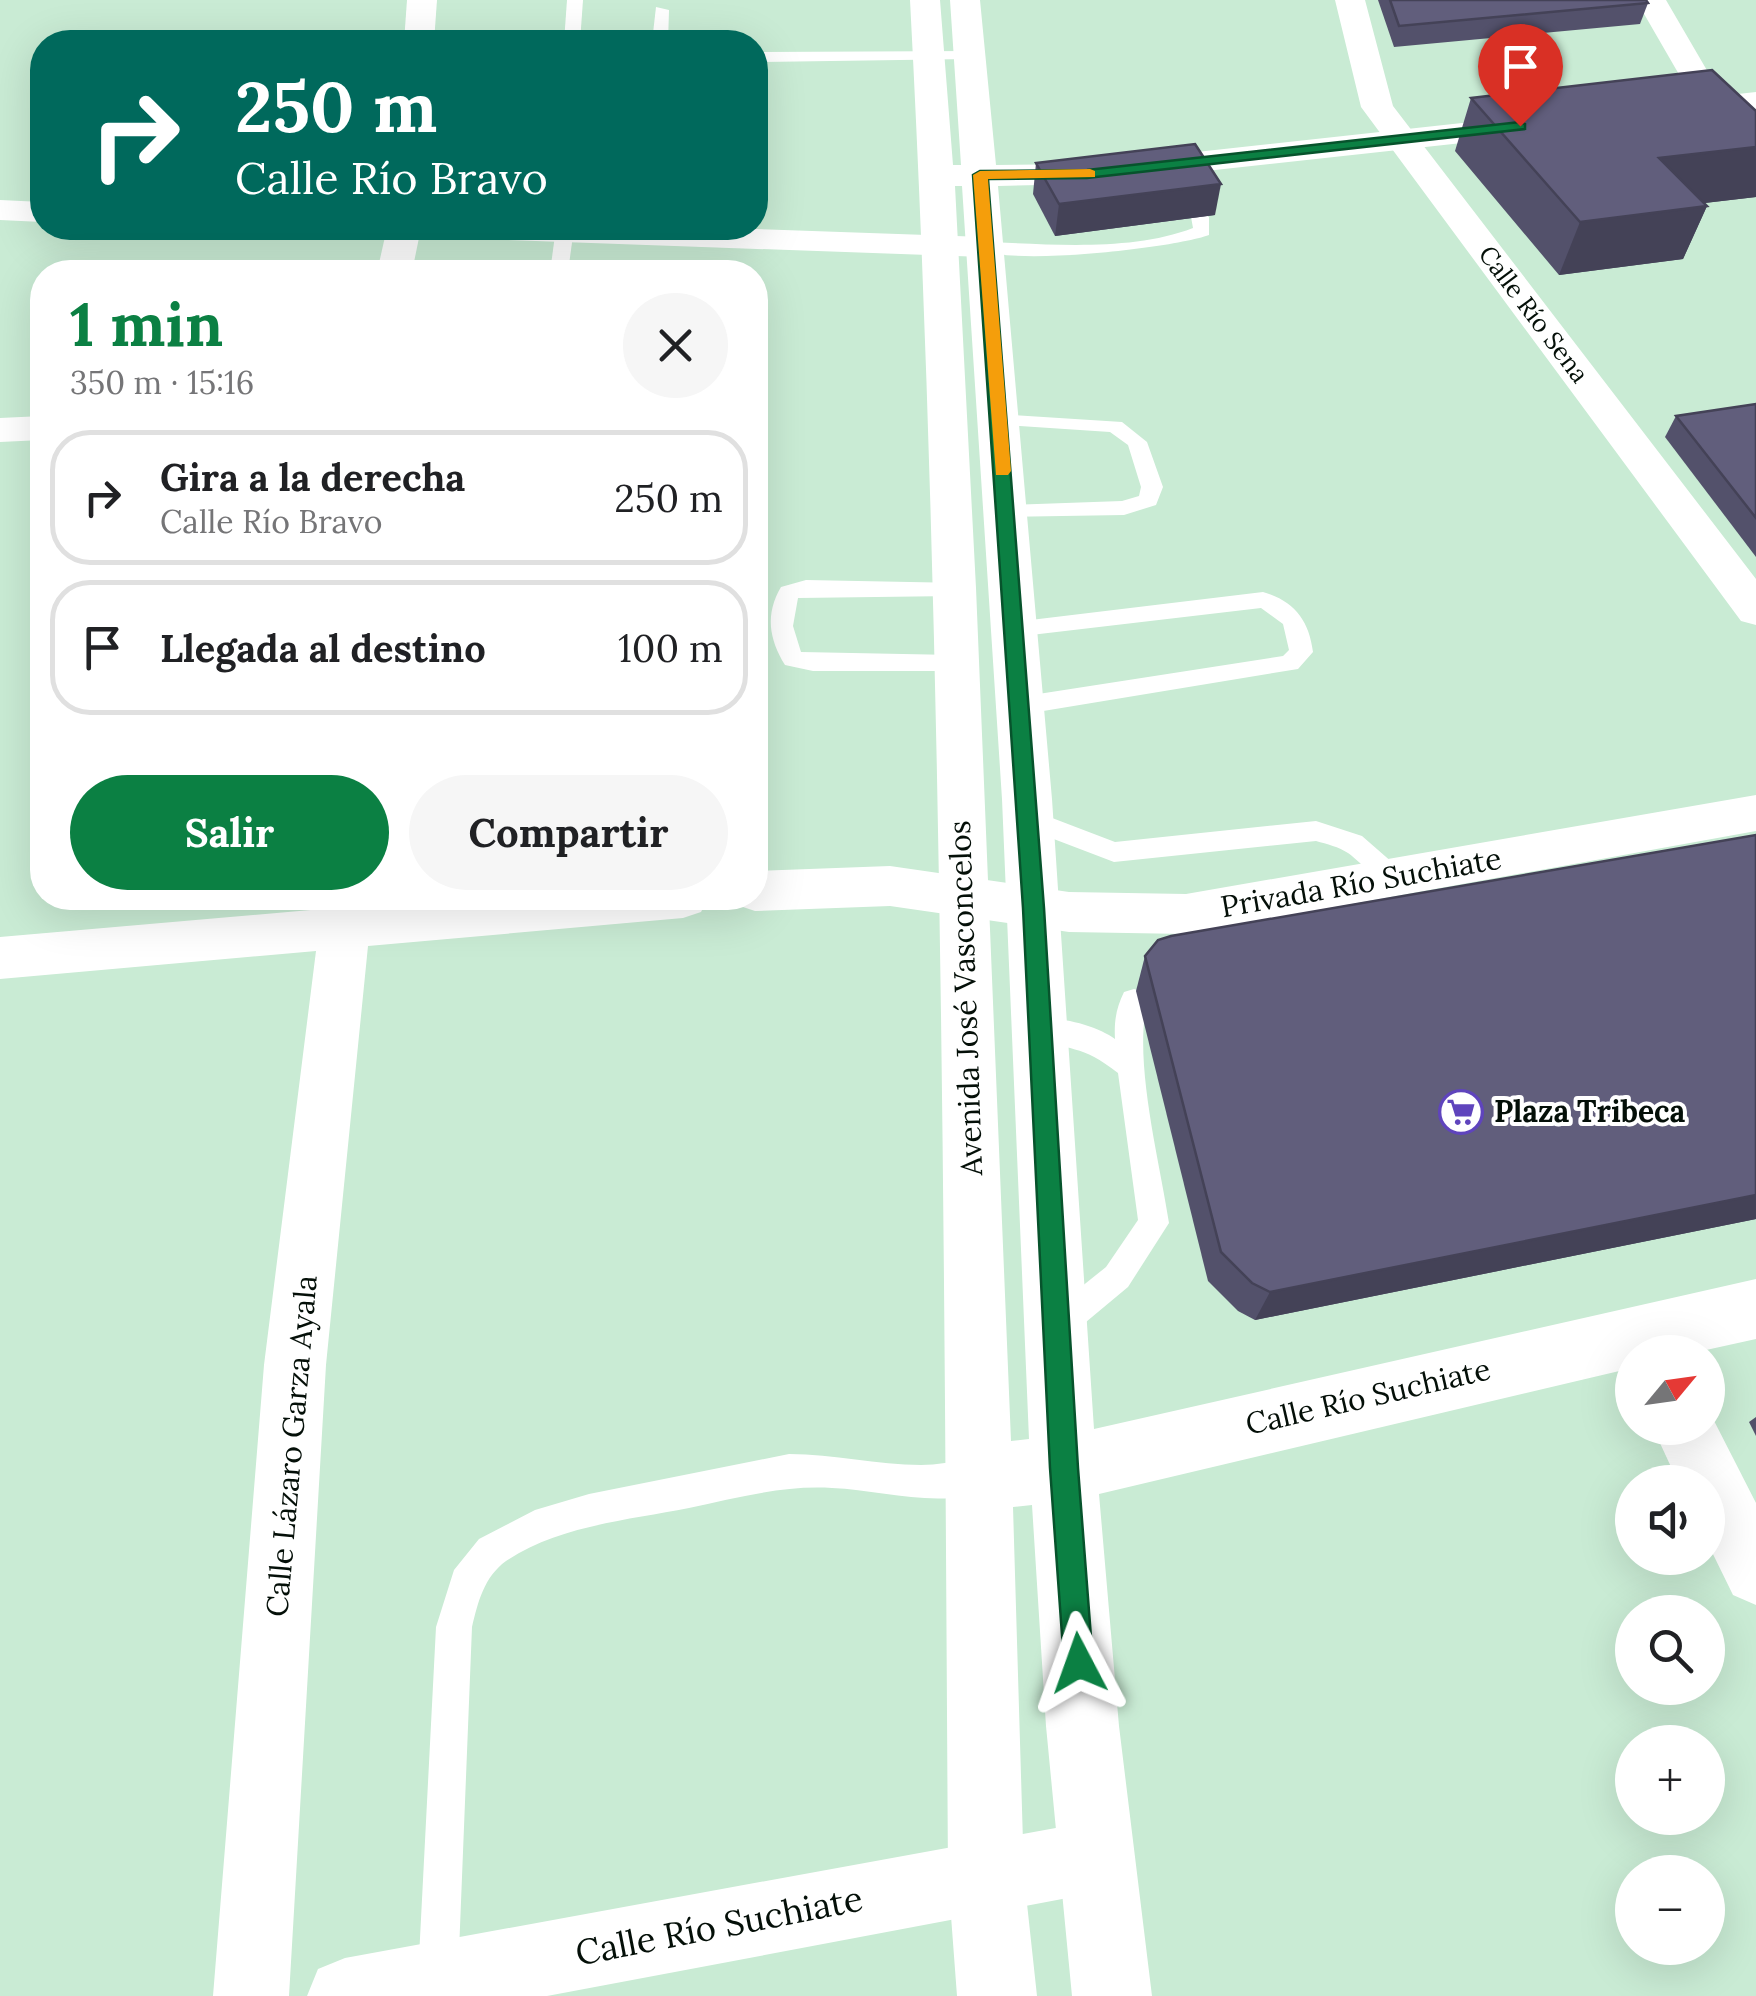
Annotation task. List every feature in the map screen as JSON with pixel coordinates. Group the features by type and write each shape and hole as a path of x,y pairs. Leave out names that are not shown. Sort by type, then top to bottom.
{"main road":[{"name":"Avenida José Vasconcelos","path":"925,0 948,54 962,247 954,663 980,1477 986,1876 996,1996"},
{"name":"Avenida José Vasconcelos","path":"948,54 965,0"},
{"path":"1638,114 1756,102"},
{"path":"957,175 1074,182 1403,138 1560,122"},
{"name":"Avenida José Vasconcelos","path":"962,247 998,420 1006,512 1034,908 1064,1468 1094,1858 1112,1996"},
{"name":"Calle Río Suchiate","path":"1669,1335 1756,1309"},
{"name":"Calle Río Suchiate","path":"980,1477 1064,1468 1615,1349"}],"street":[{"path":"419,30 422,0"},
{"name":"Calle Río Sena","path":"1350,0 1377,107 1756,610"},
{"path":"1651,0 1716,106 1756,149"},
{"path":"0,210 30,211"},
{"path":"768,239 962,247"},
{"path":"0,430 30,429"},
{"name":"Privada Río Suchiate","path":"768,890 907,886 1034,908 1109,915 1186,914 1756,813"},
{"path":"0,958 347,912 395,910"},
{"name":"Calle Lázaro Garza Ayala","path":"251,1996 295,1365 347,912"},
{"path":"1692,1445 1756,1572"},
{"name":"Calle Río Suchiate","path":"344,1996 1094,1858"}],"lane":[{"path":"573,30 575,0"},
{"path":"660,30 661,10"},
{"path":"768,57 948,54"},
{"path":"962,247 1091,240 1176,229 1203,231 1200,217"},
{"path":"998,420 1115,426 1137,442 1152,487 1148,500 1124,508 1006,512"},
{"path":"954,588 806,588 788,592 783,603 782,644 793,659 813,663 954,663"},
{"path":"1014,629 1262,600 1281,606 1300,628 1301,652 1290,663 1019,706"},
{"path":"1026,818 1114,852 1316,831 1353,843 1396,877"},
{"path":"1055,1326 1118,1277 1154,1223 1132,1066 1128,1021 1134,1000"},
{"path":"1040,1029 1097,1040 1132,1066"},
{"path":"438,1978 454,1628 466,1582 491,1551 535,1527 589,1511 789,1471 833,1471 920,1482 980,1477"}],"building":[{"path":"1390,0 1646,0 1648,3 1399,26"},
{"path":"1712,70 1756,111 1756,147 1659,158 1707,206 1580,222 1471,98"},
{"path":"1195,144 1221,184 1059,204 1036,163"},
{"path":"1756,404 1756,518 1676,416"},
{"name":"Plaza Tribeca","path":"1756,835 1756,1195 1270,1292 1252,1283 1221,1252 1145,956 1158,940"}],"slow traffic":[{"path":"1002,471 980,175 1090,174"}],"place":[{"name":"Plaza Tribeca","path":"1461,1112"}],"route":[{"path":"1079,1663 1053,1290 1034,908 980,175 1087,174 1520,126"}]}
